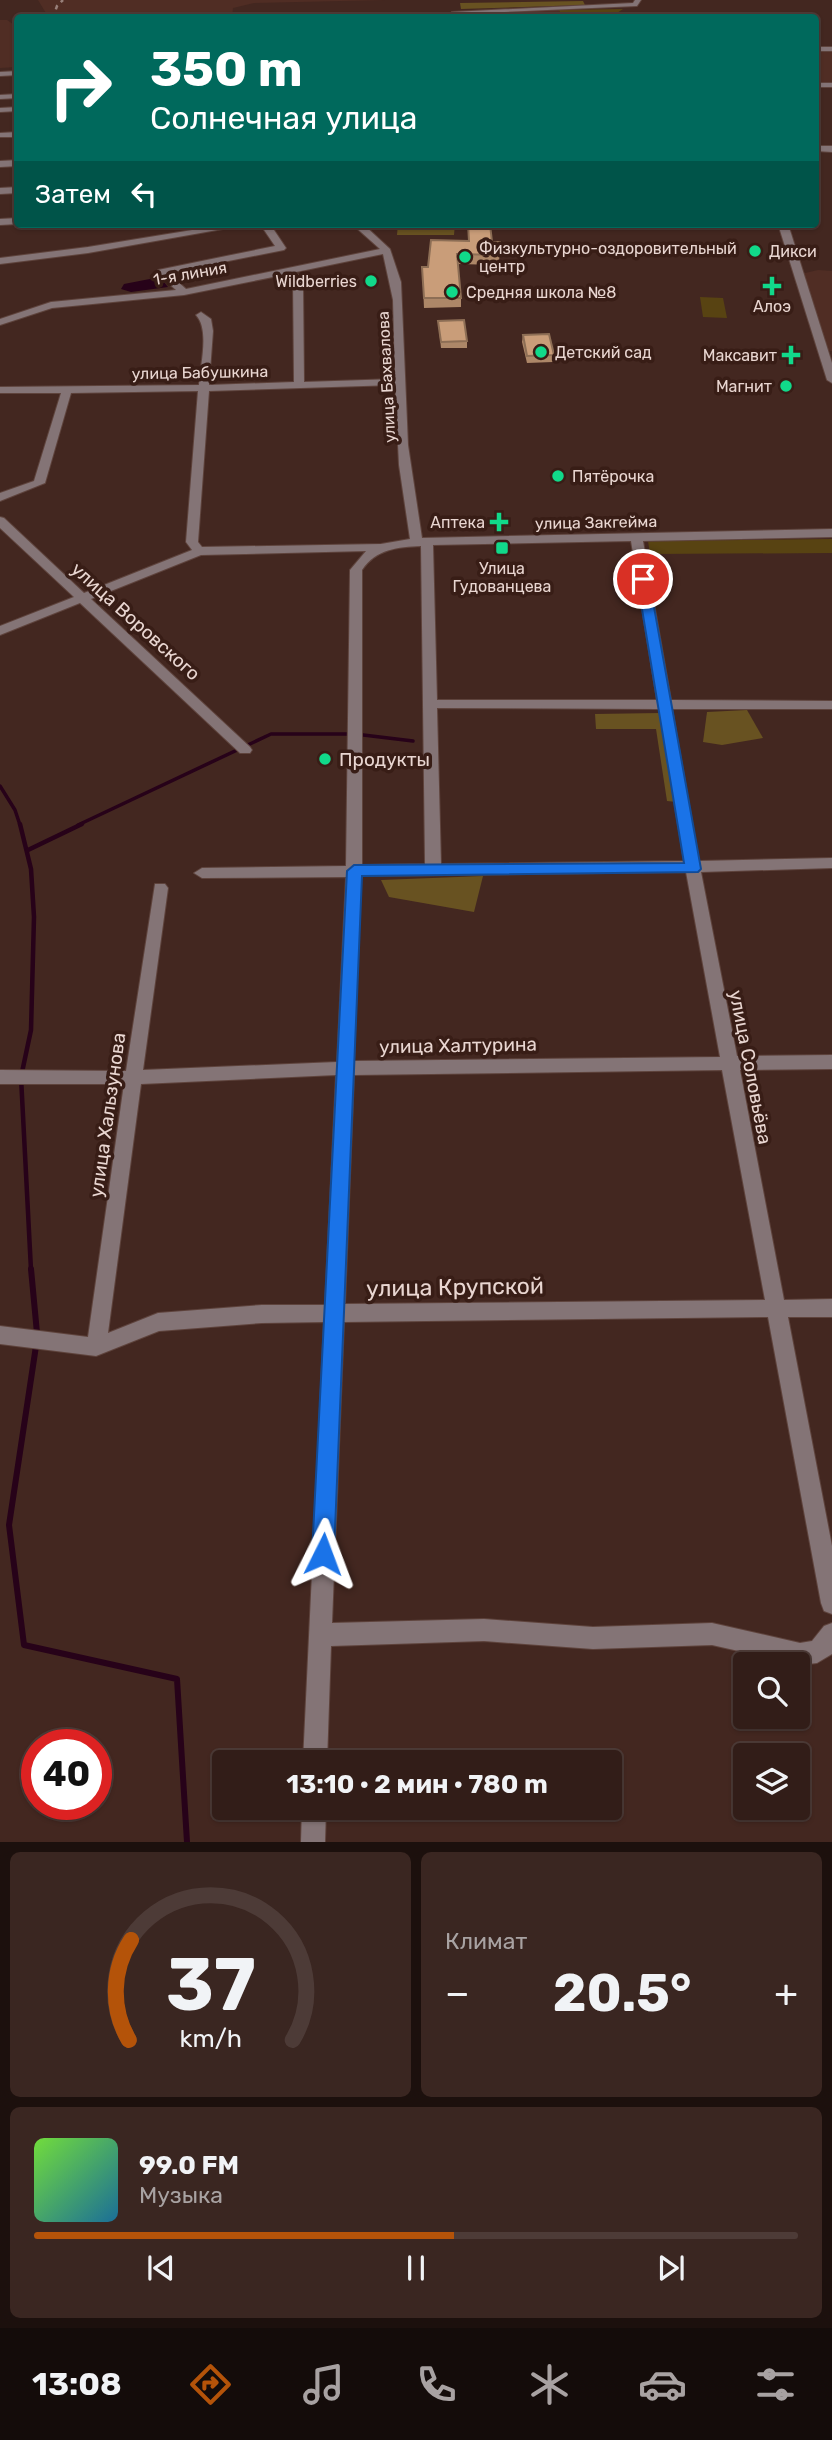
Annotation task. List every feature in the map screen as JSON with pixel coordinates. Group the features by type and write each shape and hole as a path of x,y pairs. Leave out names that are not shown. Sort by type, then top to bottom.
{"street":[{"path":"472,14 636,3"},
{"path":"0,261 88,250 199,228"},
{"path":"184,292 161,272 281,248 268,228"},
{"path":"360,228 386,251"},
{"path":"784,228 832,380"},
{"name":"1-я линия","path":"0,322 51,304 184,292 386,251"},
{"name":"улица Бахвалова","path":"386,251 391,264 399,314 400,382 410,510 422,542 430,704 433,869"},
{"path":"290,270 298,281 299,386"},
{"path":"0,631 199,551 192,542 208,331 206,319 201,315"},
{"name":"улица Бабушкина","path":"0,390 400,382"},
{"path":"0,497 39,483 67,389"},
{"name":"улица Воровского","path":"0,521 245,750"},
{"name":"улица Закгейма","path":"199,551 372,552 422,542 832,533"},
{"name":"улица Соловьёва","path":"636,537 693,869 807,1458 832,1603"},
{"path":"315,1750 354,871 356,570 372,552"},
{"path":"430,704 832,705"},
{"path":"202,873 262,875 433,869 693,869 832,863"},
{"name":"улица Хальзунова","path":"96,1347 160,888"},
{"name":"улица Халтурина","path":"0,1077 133,1077 345,1068 832,1062"},
{"name":"улица Крупской","path":"0,1335 96,1347 159,1322 262,1314 832,1308"},
{"path":"319,1635 484,1630 593,1638 712,1634 800,1654 817,1652 832,1634"},
{"path":"313,1842 314,1820"}],"shaded area":[{"path":"38,0 386,0 254,3 233,8 232,14 47,14"},
{"path":"583,1 585,5 461,9 460,3"},
{"path":"623,9 616,14 561,14 559,10"},
{"path":"559,10 561,14 463,14"},
{"path":"0,20 7,20 14,25 14,67 0,68"},
{"path":"819,51 832,51 832,83 819,83"},
{"path":"398,228 455,228 454,235 397,235"},
{"path":"818,270 832,271 832,351 825,351 801,274"},
{"path":"160,277 168,287 131,292 121,289 124,284"},
{"path":"700,297 723,298 727,318 703,317"},
{"path":"832,539 832,553 650,554 648,541"},
{"path":"747,710 763,738 722,745 703,742 707,712"},
{"path":"660,713 677,802 667,801 656,729 596,729 595,714"},
{"path":"483,876 474,912 389,897 381,880"}],"building":[{"path":"468,228 490,228 492,242 500,242 499,255 457,254 461,298 424,298 422,267 428,267 431,240 469,241"},
{"path":"464,320 467,341 441,342 438,321"},
{"path":"549,334 554,355 527,356 523,335"}],"waterway":[{"path":"78,825 271,734 355,734 413,741"},
{"path":"0,786 15,810 20,825"},
{"path":"20,824 31,869 34,917 31,1030 21,1077 31,1270"},
{"path":"28,850 82,824"},
{"path":"31,1269 37,1333"},
{"path":"36,1346 9,1525 24,1645 177,1679 187,1842"}],"railway":[{"path":"54,14 63,0"}],"place":[{"name":"Дикси","path":"755,251"},
{"name":"Физкультурно-оздоровительный центр","path":"465,257"},
{"name":"Wildberries","path":"371,281"},
{"name":"Алоэ","path":"772,286"},
{"name":"Средняя школа №8","path":"452,292"},
{"name":"Детский сад","path":"541,352"},
{"name":"Максавит","path":"791,355"},
{"name":"Магнит","path":"786,386"},
{"name":"Пятёрочка","path":"558,476"},
{"name":"Аптека","path":"499,522"},
{"name":"Улица Гудованцева","path":"502,548"},
{"name":"Продукты","path":"325,759"}],"route":[{"path":"323,1554 354,871 693,869 643,579"}]}
